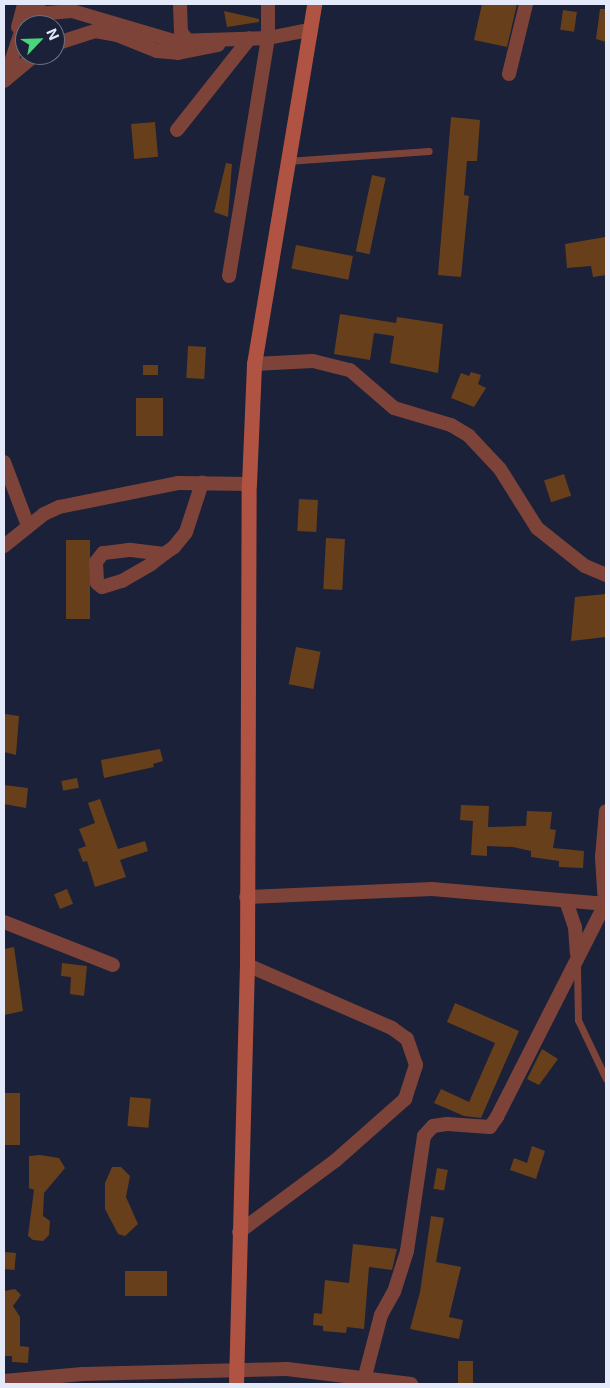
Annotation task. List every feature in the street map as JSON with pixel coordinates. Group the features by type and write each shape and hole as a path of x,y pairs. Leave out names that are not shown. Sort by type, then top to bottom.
{"street":[{"path":"32,15 39,4"},
{"path":"80,4 94,15"},
{"path":"180,4 181,32 188,42"},
{"path":"229,276 268,38 268,4"},
{"path":"236,1378 247,965 249,484 254,364 314,4"},
{"path":"508,74 526,4"},
{"path":"50,15 58,11 94,15 160,40 188,42 268,38 309,30"},
{"path":"65,40 86,33 107,32 156,51 178,53 244,38"},
{"path":"4,45 15,35"},
{"path":"177,130 244,38"},
{"path":"4,81 15,50"},
{"path":"4,81 23,65"},
{"path":"254,364 314,361 350,370 394,408 451,425 469,436 500,469 537,528 585,566 606,575"},
{"path":"4,462 28,526"},
{"path":"4,546 28,526 59,507 178,482 249,484"},
{"path":"164,554 186,532 202,483"},
{"path":"365,1376 382,1315 394,1292 407,1251 424,1136 433,1126 447,1124 490,1127 577,953 606,904 602,857 606,811"},
{"path":"246,897 432,889 606,904"},
{"path":"566,901 575,927 577,953"},
{"path":"4,922 112,965"},
{"path":"239,1232 335,1161 405,1099 416,1065 407,1039 392,1028 247,965"},
{"path":"4,1381 83,1374 236,1378 286,1369 365,1376 411,1384"}],"lane":[{"path":"287,161 428,151"},
{"path":"577,953 578,1020 606,1079"}],"building":[{"path":"482,4 517,4 507,47 474,40"},
{"path":"600,9 606,9 606,42 596,39"},
{"path":"563,10 577,12 574,32 560,30"},
{"path":"224,11 259,19 259,22 227,27"},
{"path":"451,117 480,120 477,161 467,161 464,195 469,196 461,277 438,275"},
{"path":"155,122 158,157 134,159 131,124"},
{"path":"226,163 232,164 228,217 214,212"},
{"path":"372,175 386,178 369,254 356,251"},
{"path":"605,237 606,275 593,277 591,266 567,268 565,244"},
{"path":"296,245 353,256 348,280 291,269"},
{"path":"340,314 396,323 397,317 443,324 438,373 390,363 394,336 374,333 370,360 334,354"},
{"path":"188,346 206,347 204,379 186,378"},
{"path":"143,365 158,365 158,375 143,375"},
{"path":"471,372 481,375 478,384 486,388 474,407 451,398 461,373 469,376"},
{"path":"136,398 163,398 163,436 136,436"},
{"path":"564,474 571,496 551,502 544,480"},
{"path":"299,499 318,500 316,532 297,531"},
{"path":"326,538 345,539 342,590 323,589"},
{"path":"66,540 90,540 90,619 66,619"},
{"path":"606,594 606,637 571,641 575,597"},
{"path":"296,647 321,652 313,689 289,684"},
{"path":"5,714 19,716 16,755 4,752"},
{"path":"160,749 163,761 153,764 154,767 104,778 101,760"},
{"path":"77,778 79,788 63,791 61,781"},
{"path":"4,785 28,788 26,808 4,804"},
{"path":"100,799 118,849 145,841 148,851 120,860 126,877 95,887 87,861 83,862 78,849 86,846 79,829 95,823 88,803"},
{"path":"461,805 489,806 488,827 526,826 527,811 552,812 550,829 556,830 553,848 584,851 583,868 559,867 559,861 531,857 531,851 513,847 487,846 487,856 471,855 473,821 460,820"},
{"path":"67,889 73,904 60,909 54,894"},
{"path":"14,947 23,1011 4,1015 4,949"},
{"path":"62,963 87,966 84,996 70,994 71,977 61,976"},
{"path":"455,1003 519,1031 481,1118 464,1116 434,1103 441,1089 469,1102 495,1043 447,1022"},
{"path":"542,1049 558,1059 539,1085 527,1079"},
{"path":"4,1093 20,1093 20,1145 4,1145"},
{"path":"130,1097 151,1099 148,1128 127,1126"},
{"path":"532,1146 545,1151 536,1179 510,1170 514,1158 527,1163"},
{"path":"40,1155 59,1158 65,1168 44,1193 43,1216 50,1221 49,1235 43,1241 33,1240 28,1236 34,1190 29,1188 29,1156"},
{"path":"112,1167 121,1167 130,1176 126,1197 138,1224 125,1236 118,1234 105,1209 105,1183"},
{"path":"437,1168 448,1170 444,1191 433,1189"},
{"path":"431,1216 444,1218 436,1262 461,1267 449,1317 463,1320 459,1339 410,1329 420,1292"},
{"path":"353,1244 397,1249 392,1270 369,1267 364,1329 347,1327 346,1333 323,1331 323,1326 313,1325 314,1313 322,1314 325,1280 349,1283"},
{"path":"4,1252 16,1253 14,1270 4,1269"},
{"path":"125,1271 167,1271 167,1296 125,1296"},
{"path":"15,1289 21,1295 13,1306 20,1317 20,1346 29,1347 28,1363 12,1362 12,1356 4,1356 4,1291"},
{"path":"458,1361 473,1361 473,1384 458,1384"}]}
